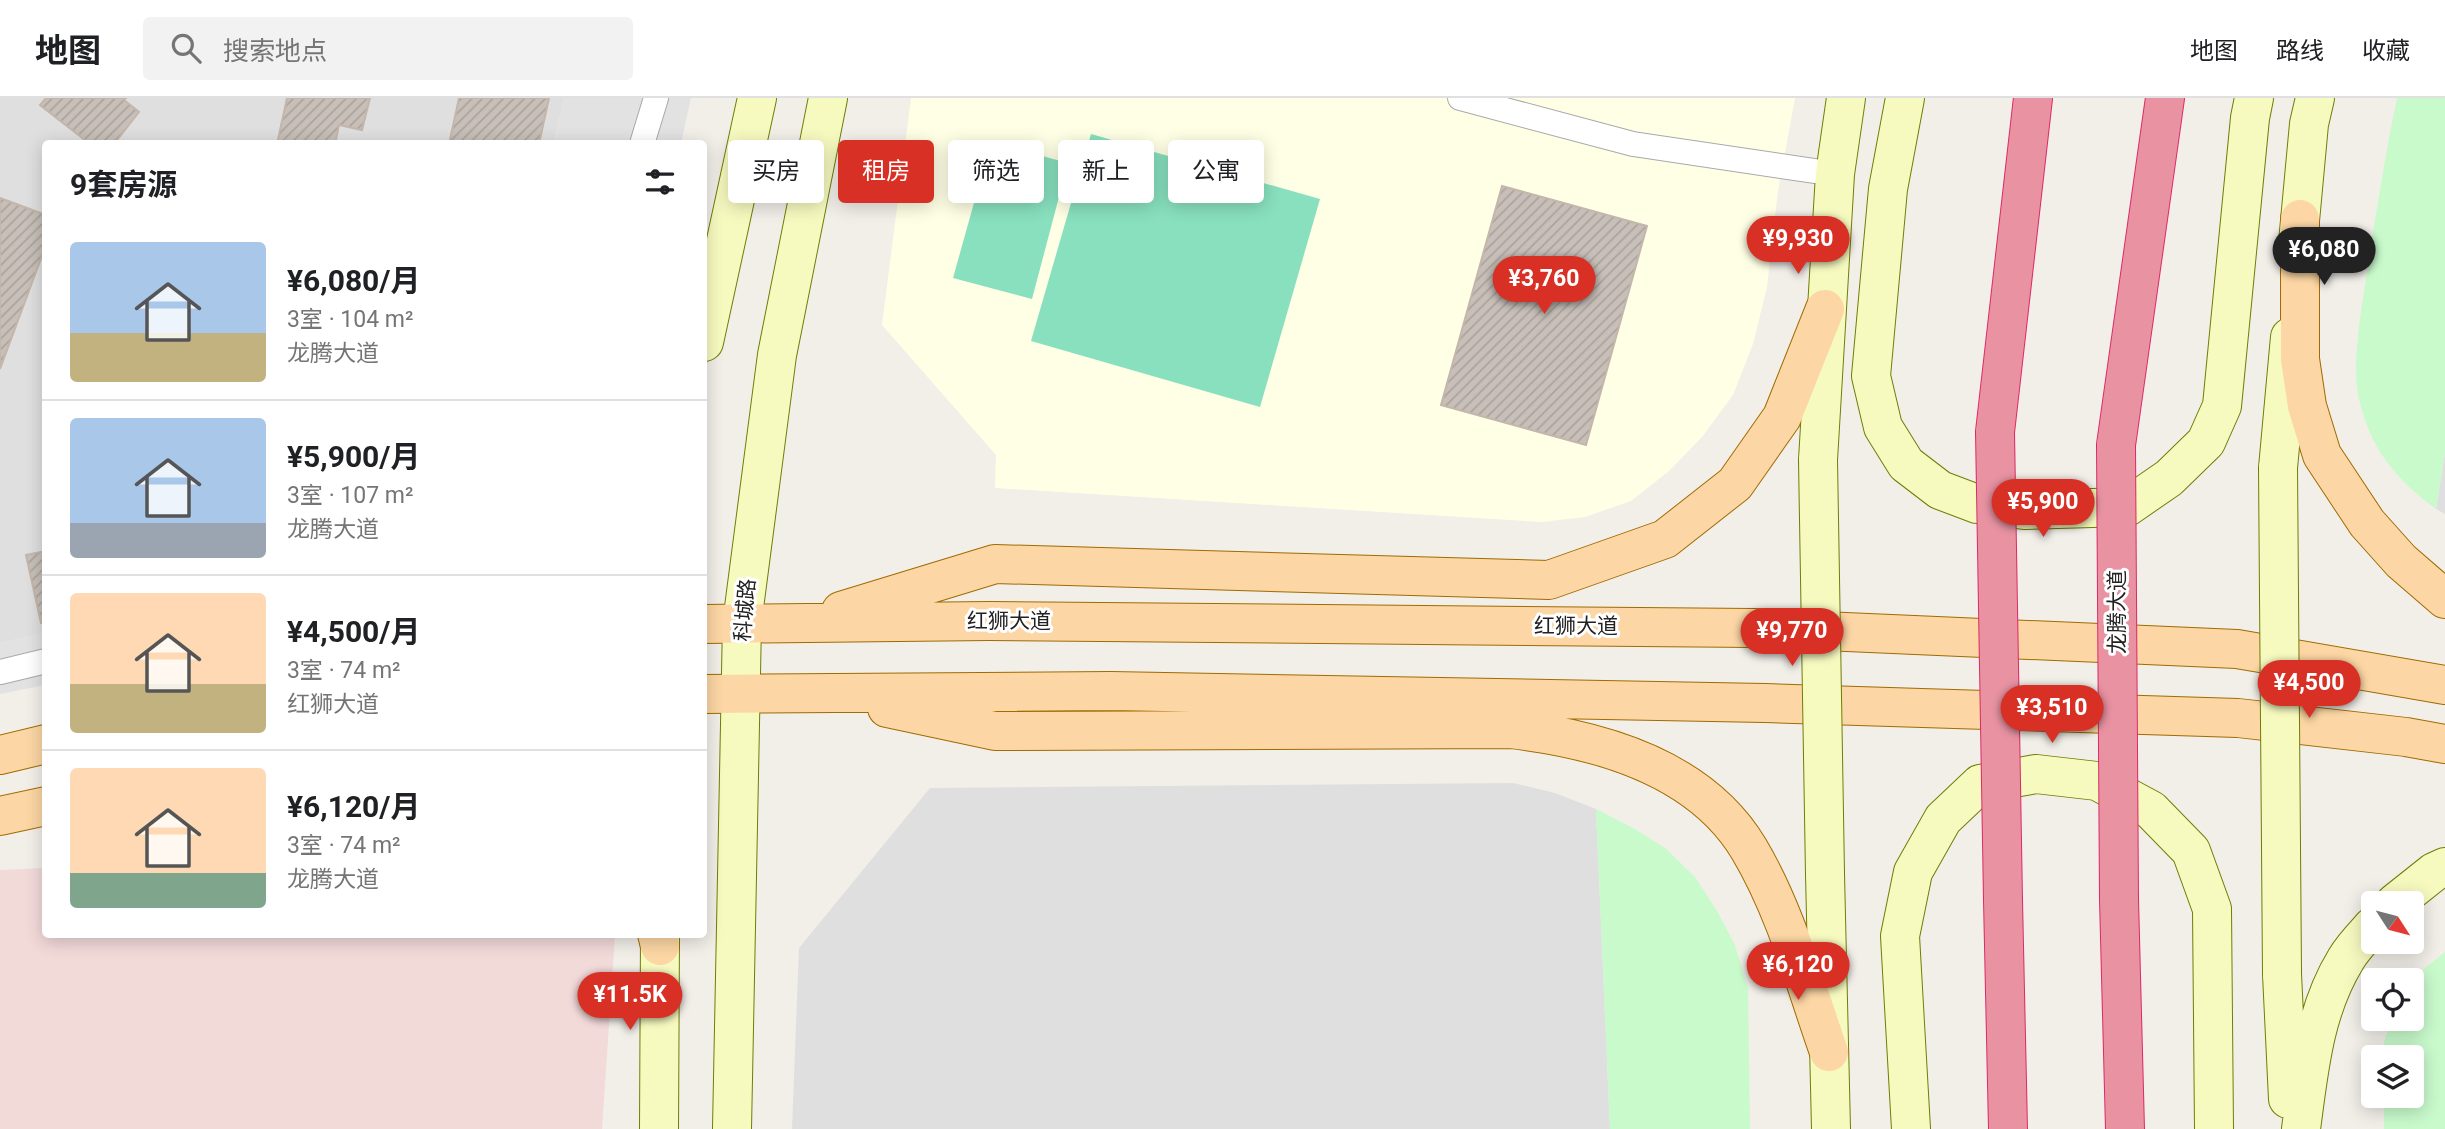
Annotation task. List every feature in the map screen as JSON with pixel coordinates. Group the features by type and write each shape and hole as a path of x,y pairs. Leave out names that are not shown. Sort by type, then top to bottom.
{"highway":[{"path":"2008,1129 1995,432 2033,98"},
{"name":"龙腾大道","path":"2124,1129 2119,899 2116,445 2165,98"}],"main road":[{"path":"707,328 757,98"},
{"name":"科城路","path":"732,1129 722,693 742,623 777,355 828,98"},
{"path":"1830,1129 1818,460 1835,174 1846,98"},
{"path":"1905,98 1888,188 1871,376 1883,427 1906,464 1940,490 1977,504 2024,510 2127,507 2169,478 2206,442 2222,406 2253,98"},
{"path":"2290,1129 2282,974 2278,468 2309,124 2315,98"},
{"path":"2301,219 2300,359 2308,406 2322,455 2367,523 2401,561 2445,599"},
{"path":"801,623 995,564 1549,580 1665,539 1735,484 1782,417 1825,309"},
{"name":"红狮大道","path":"707,624 1003,621 1754,628 2237,649 2445,685"},
{"path":"722,693 1111,691 1779,703 2238,718 2445,744"},
{"path":"813,692 995,731 1510,729 1553,734 1605,747 1641,760 1683,783 1719,812 1748,847 1772,893 1829,1052"},
{"path":"0,755 42,745"},
{"path":"1912,1129 1900,936 1913,872 1943,819 1980,784 2036,774 2097,780 2151,810 2191,851 2212,909 2214,1129"},
{"path":"0,816 42,807"},
{"path":"2410,891 2434,872 2445,867"},
{"path":"659,938 659,1129"},
{"path":"2301,1129 2310,1059 2322,1008 2346,958 2361,940"}],"lane":[{"path":"643,140 656,98"},
{"path":"1460,98 1633,144 1835,174"},
{"path":"0,672 42,662"}],"shaded area":[{"path":"0,98 564,98 555,140 42,140 42,634 0,643"},
{"path":"564,98 691,98 682,140 555,140"},
{"path":"911,98 1795,98 1778,191 1767,287 1753,344 1733,395 1702,437 1669,471 1631,501 1585,517 1542,522 995,488 996,455 882,325 898,203 934,203 934,140 906,140"},
{"path":"2445,452 2445,514 2436,509"},
{"path":"42,634 42,686 0,694 0,643"},
{"path":"1513,783 1555,793 1596,809 1610,1129 792,1129 799,948 930,788"},
{"path":"42,868 42,938 615,938 602,1129 0,1129 0,870"}],"green space":[{"path":"2397,98 2445,98 2445,452 2436,509 2397,474 2378,448 2364,417 2357,385 2358,336"},
{"path":"1091,134 1112,140 1089,140"},
{"path":"1154,152 1168,156 1168,203 1264,203 1264,183 1320,199 1260,407 1031,341 1071,203 1154,203"},
{"path":"1044,156 1058,160 1058,201 1032,299 953,278 974,203 1044,203"},
{"path":"1596,809 1665,848 1695,877 1735,945 1748,989 1750,1129 1610,1129"},
{"path":"2445,952 2445,1129 2384,1129 2384,1108 2424,1108 2424,1045 2384,1045 2384,1042 2388,1031 2424,1031 2425,968"}],"building":[{"path":"46,98 126,98 124,100 139,112 117,140 85,140 40,105"},
{"path":"287,98 370,98 362,130 339,125 336,140 278,140"},
{"path":"459,98 549,98 540,140 450,140"},
{"path":"1502,186 1647,226 1586,445 1441,405"},
{"path":"0,198 42,214 42,256 0,369"},
{"path":"42,552 42,623 41,623 26,555"}]}
